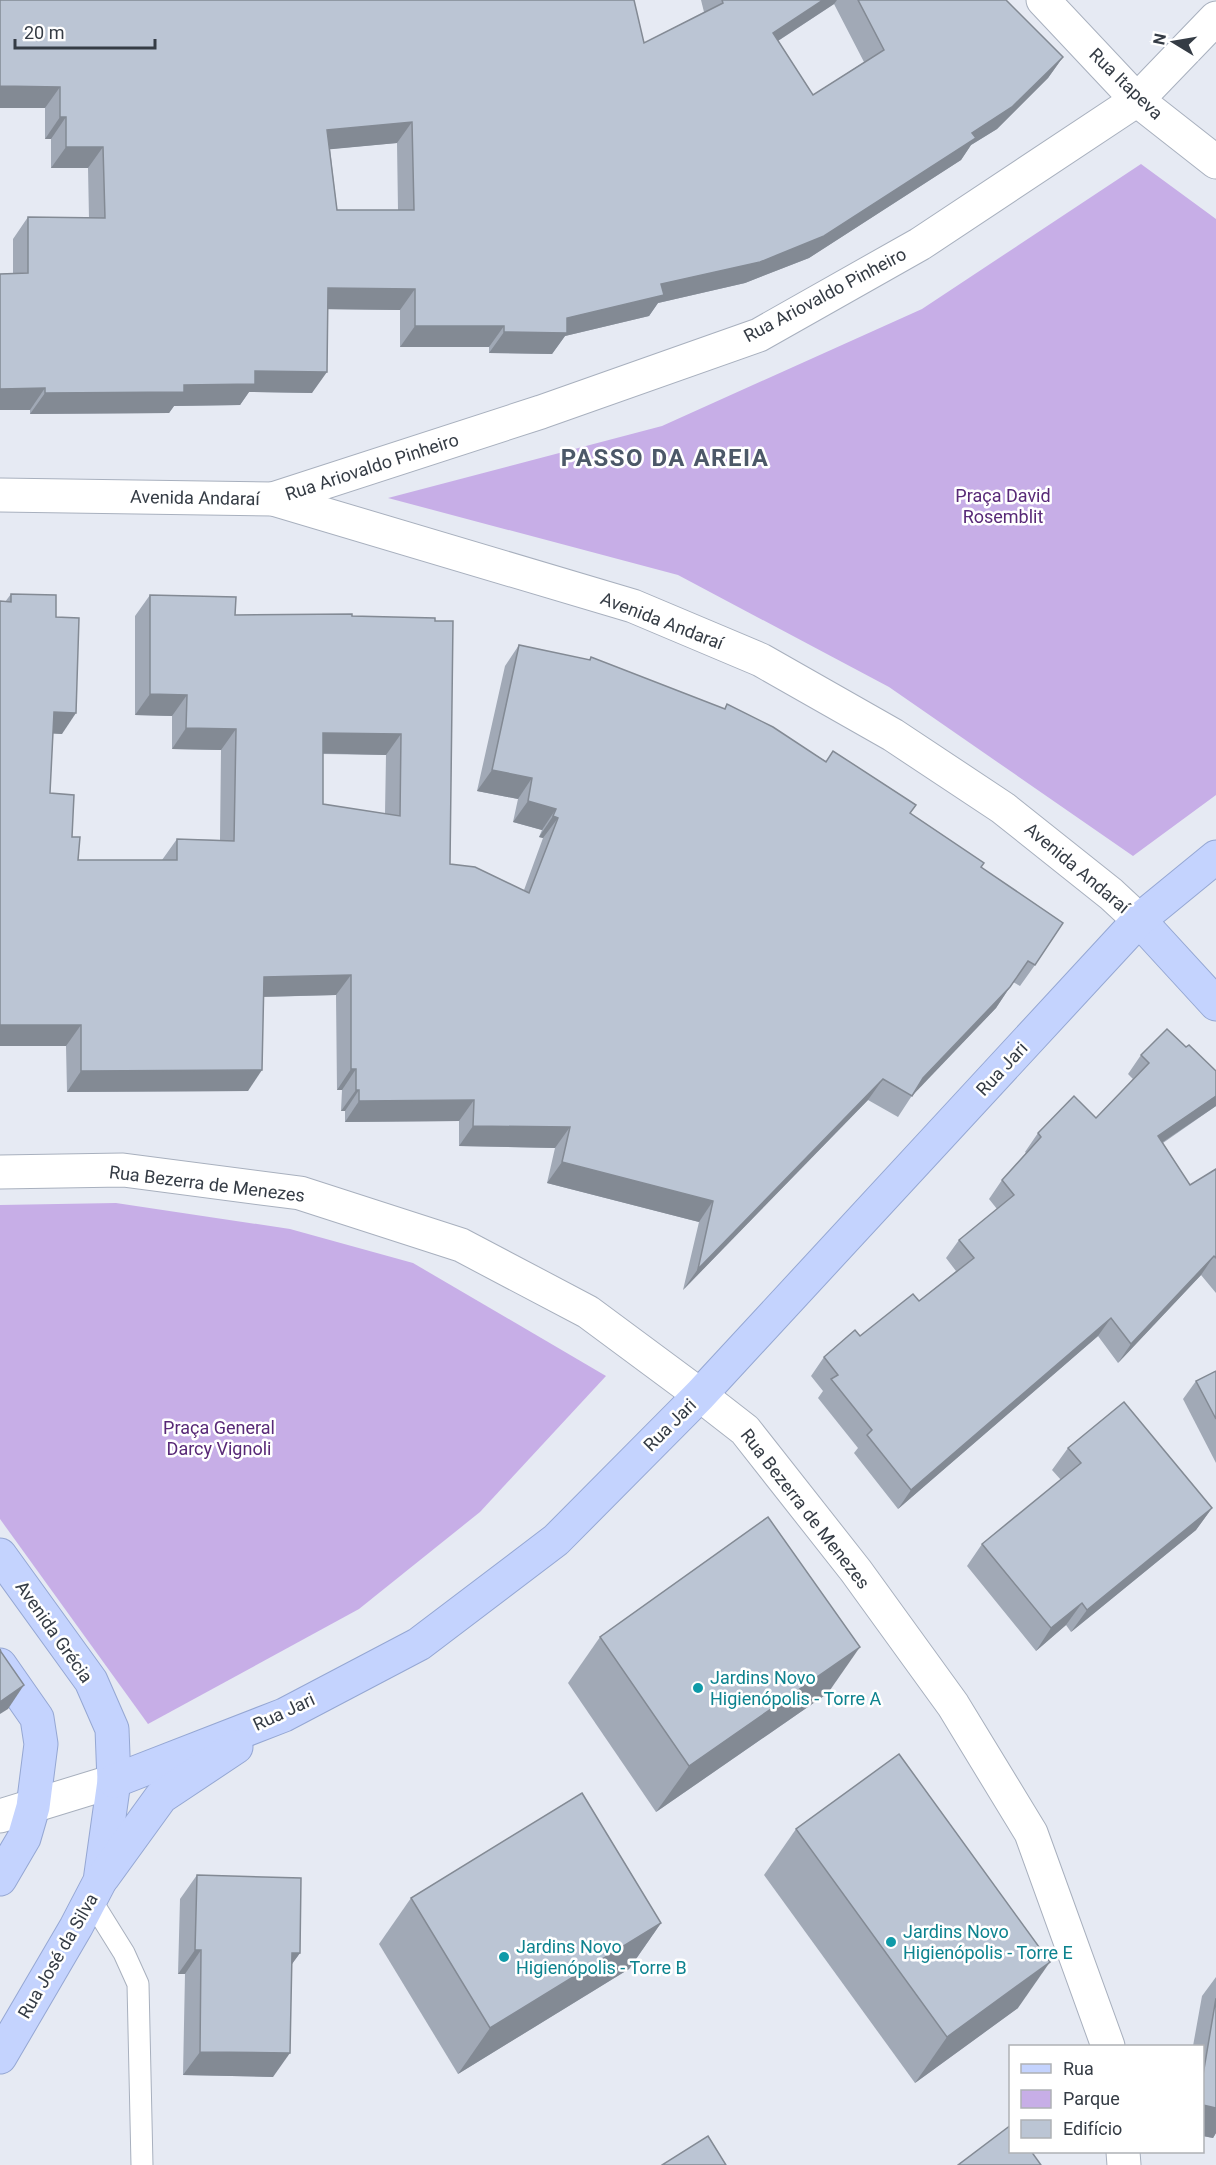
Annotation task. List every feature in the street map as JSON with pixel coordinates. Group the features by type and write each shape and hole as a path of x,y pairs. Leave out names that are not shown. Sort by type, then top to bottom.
{"street":[{"name":"Rua Itapeva","path":"1043,0 1137,100 1216,162"},
{"name":"Rua Ariovaldo Pinheiro","path":"273,499 541,412 759,335 920,244 1137,100 1216,18"},
{"name":"Avenida Andaraí","path":"0,495 273,499 633,606 761,660 893,735 1003,808 1111,894 1216,1004"},
{"name":"Rua Jari","path":"0,1816 114,1781 284,1715 419,1644 556,1540 700,1395 1139,921 1216,857"},
{"name":"Rua Bezerra de Menezes","path":"0,1172 123,1170 300,1193 461,1245 588,1312 745,1430 856,1571 953,1705 1031,1833 1108,2045"},
{"name":"Avenida Grécia","path":"0,1556 91,1681 112,1729 114,1781"},
{"path":"0,1665 38,1718 41,1744 33,1807 24,1838 0,1879"},
{"path":"95,1890 161,1797 284,1715"},
{"name":"Rua José da Silva","path":"0,2057 95,1890 114,1781"}],"lane":[{"path":"95,1890 138,1984 142,2165"}],"green space":[{"name":"Praça David Rosemblit","path":"1141,164 1216,219 1216,795 1133,856 889,687 678,575 388,498 662,426 922,309"},
{"name":"Praça General Darcy Vignoli","path":"116,1203 290,1229 413,1263 606,1376 480,1512 359,1609 148,1724 0,1519 0,1205"}],"building":[{"path":"0,0 634,0 644,43 723,3 722,0 823,0 773,33 813,95 884,50 858,0 1006,0 1063,57 1012,107 972,133 976,138 824,236 760,262 661,284 664,295 567,318 567,333 504,332 504,326 415,326 415,289 328,288 327,372 255,371 255,384 184,385 184,392 45,393 45,388 0,389 0,274 28,273 28,217 105,218 103,147 66,147 66,117 60,117 60,87 0,86","holes":["412,122 414,210 337,210 327,130"]},
{"path":"11,594 56,595 56,617 79,618 76,713 54,712 50,793 74,795 72,837 80,837 78,860 177,860 177,839 234,841 236,729 186,728 187,695 150,694 150,595 236,597 235,615 352,614 352,616 435,618 435,621 453,621 450,864 475,867 529,893 558,818 553,816 556,809 528,801 532,778 492,770 519,645 590,660 591,657 725,709 727,704 773,727 826,762 833,751 916,805 910,813 984,863 981,867 1063,923 1035,965 1028,961 1010,987 923,1078 912,1096 883,1079 698,1269 713,1201 562,1162 570,1127 473,1126 474,1100 359,1101 359,1090 356,1090 356,1069 351,1069 351,975 264,977 262,1070 81,1071 81,1025 0,1025 0,601 11,602","holes":["323,733 401,734 400,816 323,804"]},
{"path":"1167,1029 1186,1047 1189,1045 1216,1071 1216,1096 1158,1136 1190,1185 1216,1169 1216,1258 1214,1256 1131,1344 1111,1318 911,1490 867,1435 872,1430 831,1379 838,1375 824,1357 855,1330 860,1336 913,1294 919,1301 974,1258 959,1240 1014,1195 1002,1180 1041,1137 1038,1133 1074,1096 1096,1118 1149,1063 1141,1055"},
{"path":"1216,1371 1216,1419 1196,1381"},
{"path":"1124,1402 1212,1508 1087,1610 1082,1603 1051,1628 982,1544 1081,1463 1068,1448"},
{"name":"Jardins Novo Higienópolis - Torre A","path":"768,1517 860,1647 689,1766 600,1637"},
{"path":"0,1649 24,1685 0,1702"},
{"path":"899,1754 1050,1962 947,2037 796,1829"},
{"name":"Jardins Novo Higienópolis - Torre B","path":"582,1793 661,1923 490,2028 411,1898"},
{"path":"197,1875 301,1878 300,1953 292,1953 290,2053 200,2052 201,1950 195,1950"},
{"path":"1216,1998 1216,2108 1204,2105 1204,2069"},
{"path":"1009,2127 1009,2153 1032,2153 1041,2165 958,2165"},
{"path":"708,2136 726,2165 662,2165"}],"place":[{"name":"Jardins Novo Higienópolis - Torre A","path":"698,1688"},
{"name":"Jardins Novo Higienópolis - Torre E","path":"891,1942"},
{"name":"Jardins Novo Higienópolis - Torre B","path":"504,1957"}],"district":[{"name":"PASSO DA AREIA","path":"665,458"}]}
